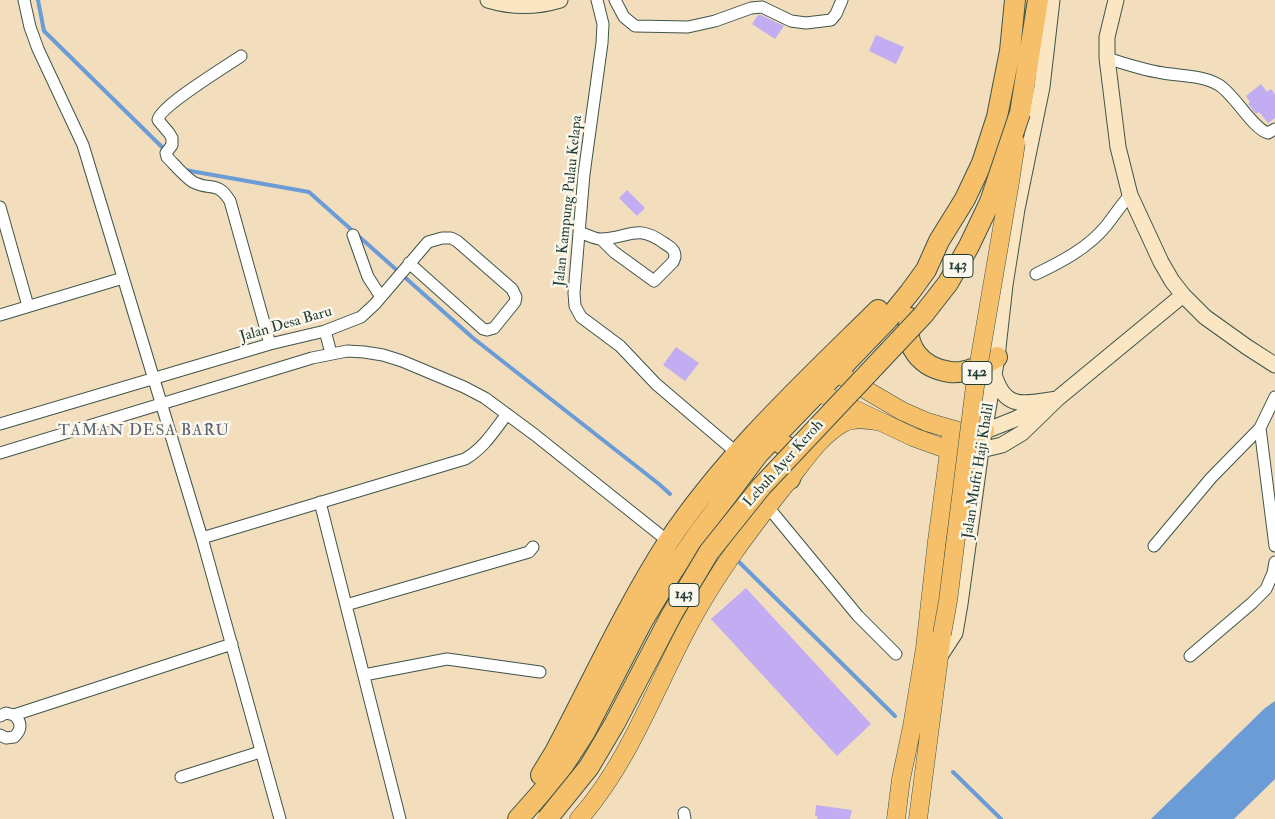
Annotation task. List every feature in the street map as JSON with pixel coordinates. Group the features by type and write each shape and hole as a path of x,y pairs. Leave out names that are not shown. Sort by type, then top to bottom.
{"highway":[{"name":"143","path":"509,819 538,780 555,752 646,578 669,542 712,483 773,414 884,304 939,241 965,199 982,163 996,117 1010,50 1015,0"},
{"name":"142","path":"1020,113 1038,0"},
{"name":"Lebuh Ayer Keroh","path":"547,819 589,767 615,723 672,614 710,552 760,487 923,315 948,283 969,246 990,202 1020,113"},
{"path":"939,241 914,302 907,328 914,352 929,366 950,372 996,366"},
{"path":"518,819 557,775 585,732 638,628 672,572 701,530 759,453 888,319 926,270"},
{"path":"759,453 773,445 787,446 796,460 790,479"}],"main road":[{"name":"142","path":"939,658 975,386 1020,113"},
{"path":"837,373 902,411 927,422 964,433 985,431"},
{"path":"818,392 913,437 949,450 963,453 981,450"},
{"path":"579,819 606,784 627,750 692,620 734,552 806,457 828,434 845,422 858,419 877,421"},
{"name":"Jalan Mufti Haji Khalil","path":"896,819 901,779 925,648 952,430"},
{"name":"Jalan Mufti Haji Khalil","path":"918,819 939,658"}],"street":[{"path":"24,0 34,38 43,60 84,145 202,538 280,819"},
{"path":"488,0 513,5 531,5 560,0"},
{"name":"Jalan Kampung Pulau Kelapa","path":"597,0 603,24 602,43 584,174 574,293 575,306 581,317 620,346 656,384 737,453"},
{"path":"615,0 624,17 635,26 688,27 715,21 751,8 762,7 791,21 806,23 830,20 836,14 842,0"},
{"name":"Jalan Mufti Haji Khalil","path":"939,658 955,633 981,450 996,366 1005,285 1017,209 1042,87 1052,0"},
{"path":"1116,0 1107,37 1107,58 1118,147 1130,196 1172,281 1183,295 1205,318 1275,365"},
{"path":"241,56 192,88 158,117 158,120 172,138 167,157 192,181 216,187 224,192 230,201 270,344"},
{"path":"1107,58 1142,69 1207,79 1229,92 1260,129 1268,133 1275,129"},
{"path":"1036,274 1061,262 1084,246 1105,227 1130,196"},
{"path":"0,207 28,306"},
{"path":"579,232 601,239 614,252 654,281 673,262 675,257 673,249 654,235 644,232 633,232 601,239"},
{"path":"353,235 368,277 381,297"},
{"name":"Jalan Desa Baru","path":"0,424 154,380 270,344 325,331 361,317 381,297 397,279 408,265 428,242 442,238 450,238 457,241 512,289 516,297 515,302 494,328 483,329 408,265"},
{"path":"0,315 123,278"},
{"path":"981,450 1002,445 1022,433 1056,399 1183,295"},
{"path":"325,331 331,353"},
{"path":"0,454 331,353 364,352 402,361 464,386 507,414 669,542"},
{"path":"996,366 999,389 1008,399 1017,403 1056,399"},
{"path":"1154,546 1211,478 1260,428 1275,397"},
{"path":"985,431 1056,399"},
{"path":"202,538 465,459 484,445 507,414"},
{"path":"1260,428 1275,546"},
{"path":"320,502 400,819"},
{"path":"768,507 858,616 896,654"},
{"path":"346,605 529,552 533,548"},
{"path":"1190,656 1252,603 1266,588 1273,573 1275,562"},
{"path":"14,715 232,644"},
{"path":"364,675 447,659 540,672"},
{"path":"0,716 6,713 14,715 20,721 21,726 18,734 10,738 0,736"},
{"path":"181,778 260,752"}],"water":[{"path":"1275,701 1275,779 1234,819 1151,819 1265,708"}],"building":[{"path":"758,15 784,26 775,39 752,24"},
{"path":"876,35 904,47 896,64 869,51"},
{"path":"1261,84 1267,92 1271,89 1275,94 1275,118 1268,123 1259,112 1256,114 1248,104 1250,102 1246,96"},
{"path":"627,190 645,208 637,216 619,198"},
{"path":"676,347 699,363 685,381 663,365"},
{"path":"746,588 871,724 837,756 711,619"},
{"path":"816,805 852,810 850,819 817,819 818,817 815,816"}],"waterway":[{"path":"38,0 44,31 166,151"},
{"path":"185,170 309,192 473,338 670,494"},
{"path":"739,562 895,716"},
{"path":"953,772 1001,819"}],"district":[{"name":"TAMAN DESA BARU","path":"144,432"}]}
